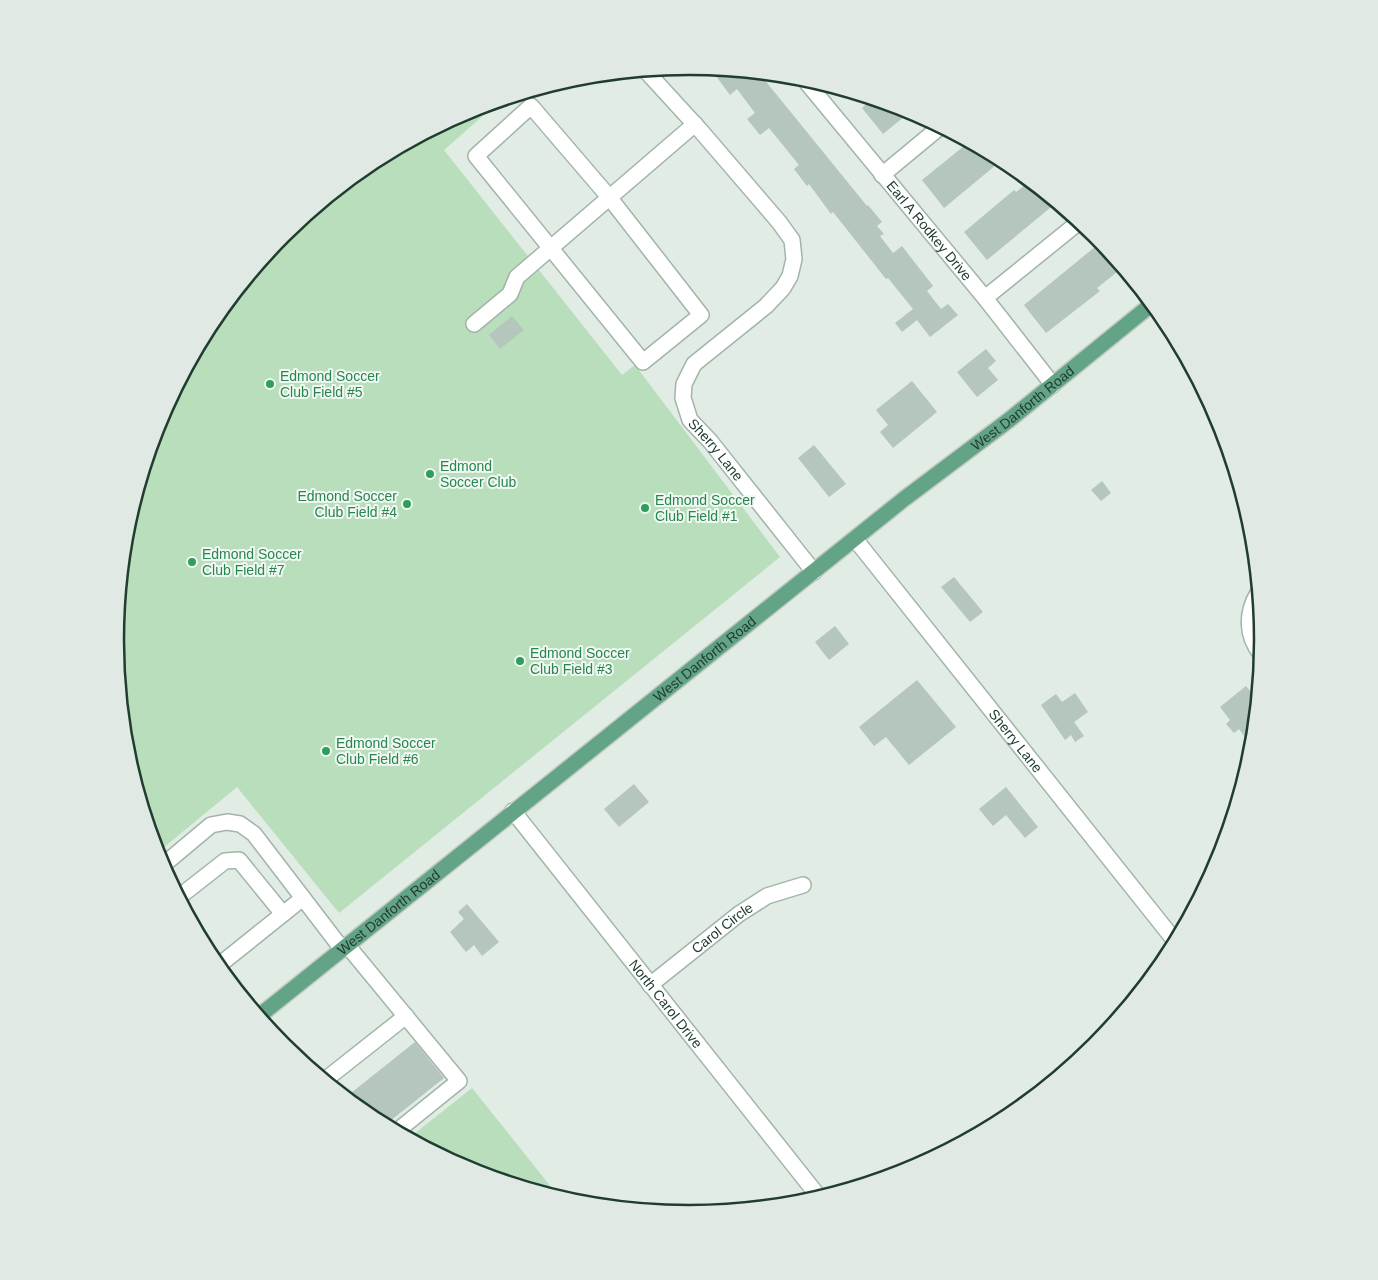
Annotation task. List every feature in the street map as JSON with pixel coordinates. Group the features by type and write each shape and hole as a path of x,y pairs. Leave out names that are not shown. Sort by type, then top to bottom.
{"main road":[{"name":"West Danforth Road","path":"264,1012 904,499 1053,385 1146,309"}],"street":[{"name":"Sherry Lane","path":"651,76 779,222 792,240 794,259 790,276 783,288 766,306 694,364 684,384 683,398 690,420 710,441 814,572"},
{"name":"Earl A Rodkey Drive","path":"812,89 985,298 1053,385"},
{"path":"528,99 609,197 701,315 643,362 476,156 528,99"},
{"path":"474,324 510,294 517,278 694,124"},
{"path":"882,174 935,131"},
{"path":"985,298 1074,226"},
{"name":"Sherry Lane","path":"855,539 1170,935"},
{"path":"1253,606 1248,619 1250,634 1254,641"},
{"name":"North Carol Drive","path":"513,811 813,1191"},
{"path":"169,860 211,825 227,822 240,824 254,834 303,898 459,1080 402,1127"},
{"path":"184,893 225,861 239,860 283,914"},
{"name":"Carol Circle","path":"650,985 739,914 767,896 803,885"},
{"path":"224,961 303,898"},
{"path":"330,1076 406,1016"}],"green space":[{"name":"Edmond Soccer Club","path":"486,113 444,150 622,375 635,365 780,557 339,913 237,787 164,847 143,786 135,750 125,677 124,640 129,566 143,494 154,458 182,390 219,326 264,267 289,240 316,215 375,170 439,133"},
{"path":"472,1088 552,1188 507,1175 473,1162 414,1134"}],"building":[{"path":"716,76 765,80 882,222 877,226 884,234 880,236 893,253 902,246 933,286 927,291 941,309 948,304 958,315 930,337 917,320 902,332 895,323 913,309 888,278 886,279 833,212 831,214 809,184 807,186 794,169 799,165 769,128 760,135 747,119 755,113 737,89 730,95"},
{"path":"867,104 903,117 883,134 862,108"},
{"path":"964,146 995,165 944,208 922,180"},
{"path":"1024,186 1052,207 987,260 964,232 1014,190 1016,192"},
{"path":"1095,247 1118,272 1097,288 1100,291 1046,333 1024,305"},
{"path":"512,316 524,330 500,349 489,335"},
{"path":"986,349 996,361 988,368 998,380 977,397 957,372"},
{"path":"912,381 937,412 893,448 880,432 888,425 876,410"},
{"path":"814,445 846,484 829,497 798,458"},
{"path":"1102,481 1111,493 1101,501 1091,490"},
{"path":"954,577 983,612 970,622 941,587"},
{"path":"835,626 849,644 829,660 815,642"},
{"path":"917,680 956,727 909,765 886,737 874,746 859,727"},
{"path":"1246,686 1251,692 1245,737 1239,729 1234,733 1226,724 1230,720 1220,707"},
{"path":"1075,693 1088,712 1074,722 1084,736 1075,742 1071,735 1065,740 1041,705 1056,694 1062,702"},
{"path":"634,784 649,802 619,827 604,809"},
{"path":"1006,787 1038,827 1025,838 1006,815 993,826 979,809"},
{"path":"467,904 499,942 482,956 474,945 466,952 450,932 464,919 458,912"},
{"path":"415,1042 444,1078 391,1120 351,1093"}],"place":[{"name":"Edmond Soccer Club Field #5","path":"270,384"},
{"name":"Edmond Soccer Club","path":"430,474"},
{"name":"Edmond Soccer Club Field #4","path":"407,504"},
{"name":"Edmond Soccer Club Field #1","path":"645,508"},
{"name":"Edmond Soccer Club Field #7","path":"192,562"},
{"name":"Edmond Soccer Club Field #3","path":"520,661"},
{"name":"Edmond Soccer Club Field #6","path":"326,751"}]}
